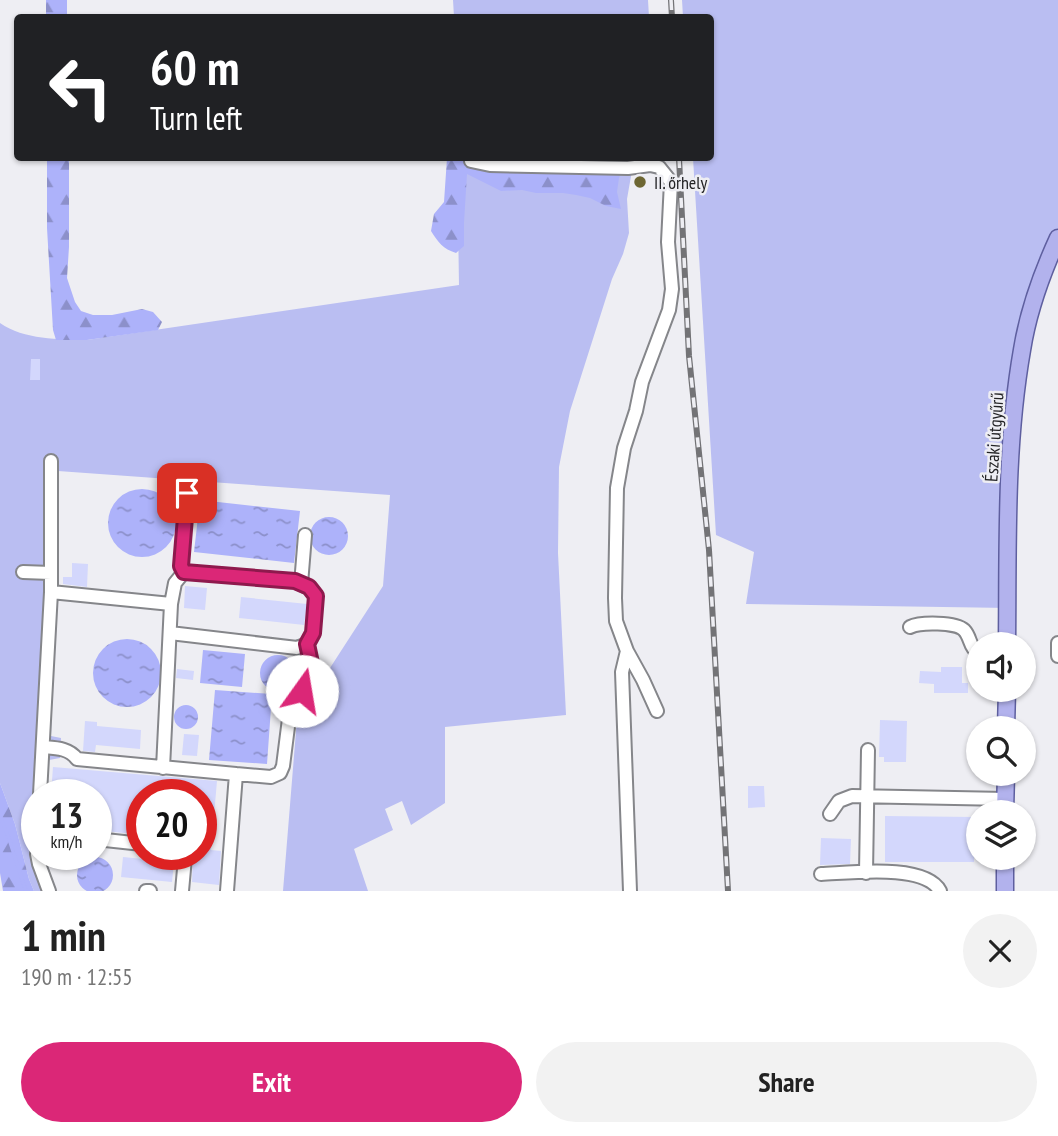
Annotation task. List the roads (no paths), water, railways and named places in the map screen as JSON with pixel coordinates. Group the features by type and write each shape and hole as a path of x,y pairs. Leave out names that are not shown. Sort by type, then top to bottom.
{"main road":[{"name":"Északi útgyűrű","path":"1007,632 1010,472 1015,402 1022,348 1031,312 1047,262 1058,238"},
{"path":"1005,870 1005,891"}],"lane":[{"path":"471,161 504,166 628,168 650,165 659,167 671,182 668,242 673,289 669,310 642,382 617,488 616,621 627,651 657,711"},
{"path":"41,779 51,592 51,461"},
{"path":"184,572 181,566 187,493"},
{"path":"300,584 305,535"},
{"path":"23,572 51,573"},
{"path":"170,633 297,648 307,644 313,633 316,596 309,587 295,581 184,572"},
{"path":"163,768 171,604 175,583 184,572"},
{"path":"51,592 171,604"},
{"path":"910,627 916,624 944,624 960,627 966,632"},
{"path":"1058,643 1058,656"},
{"path":"43,747 61,748 73,753 77,759 236,774 271,776 279,773 283,766 291,703 308,679 311,663 307,644"},
{"path":"627,651 622,672 630,891"},
{"path":"866,873 868,750"},
{"path":"227,891 236,774"},
{"path":"830,814 839,801 852,796 966,803"},
{"path":"42,870 49,891"},
{"path":"182,891 184,870"},
{"path":"821,874 895,872 926,878 939,887 940,891"}],"water":[{"path":"135,489 149,489 161,494 171,504 176,523 171,542 161,552 149,557 135,557 123,552 113,542 108,530 108,516 113,504 123,494"},
{"path":"200,500 300,511 294,563 194,552"},
{"path":"329,517 342,523 348,536 342,549 329,555 316,549 310,536 316,523"},
{"path":"120,639 134,639 146,644 156,654 161,673 156,692 146,702 134,707 120,707 108,702 98,692 93,680 93,666 98,654 108,644"},
{"path":"203,650 245,654 242,687 200,683"},
{"path":"278,655 291,660 296,673 291,686 278,691 265,686 260,673 265,660"},
{"path":"215,690 272,694 267,764 209,760"},
{"path":"186,705 197,712 198,717 191,728 186,729 175,722 174,717 181,706"},
{"path":"112,868 113,875 112,882 104,891 86,891 78,882 78,870"}],"waterway":[{"path":"0,817 26,891"}],"railway":[{"path":"671,0 672,14"},
{"path":"679,161 689,356 709,550 728,891"}],"place":[{"name":"II. őrhely","path":"640,182"}]}
